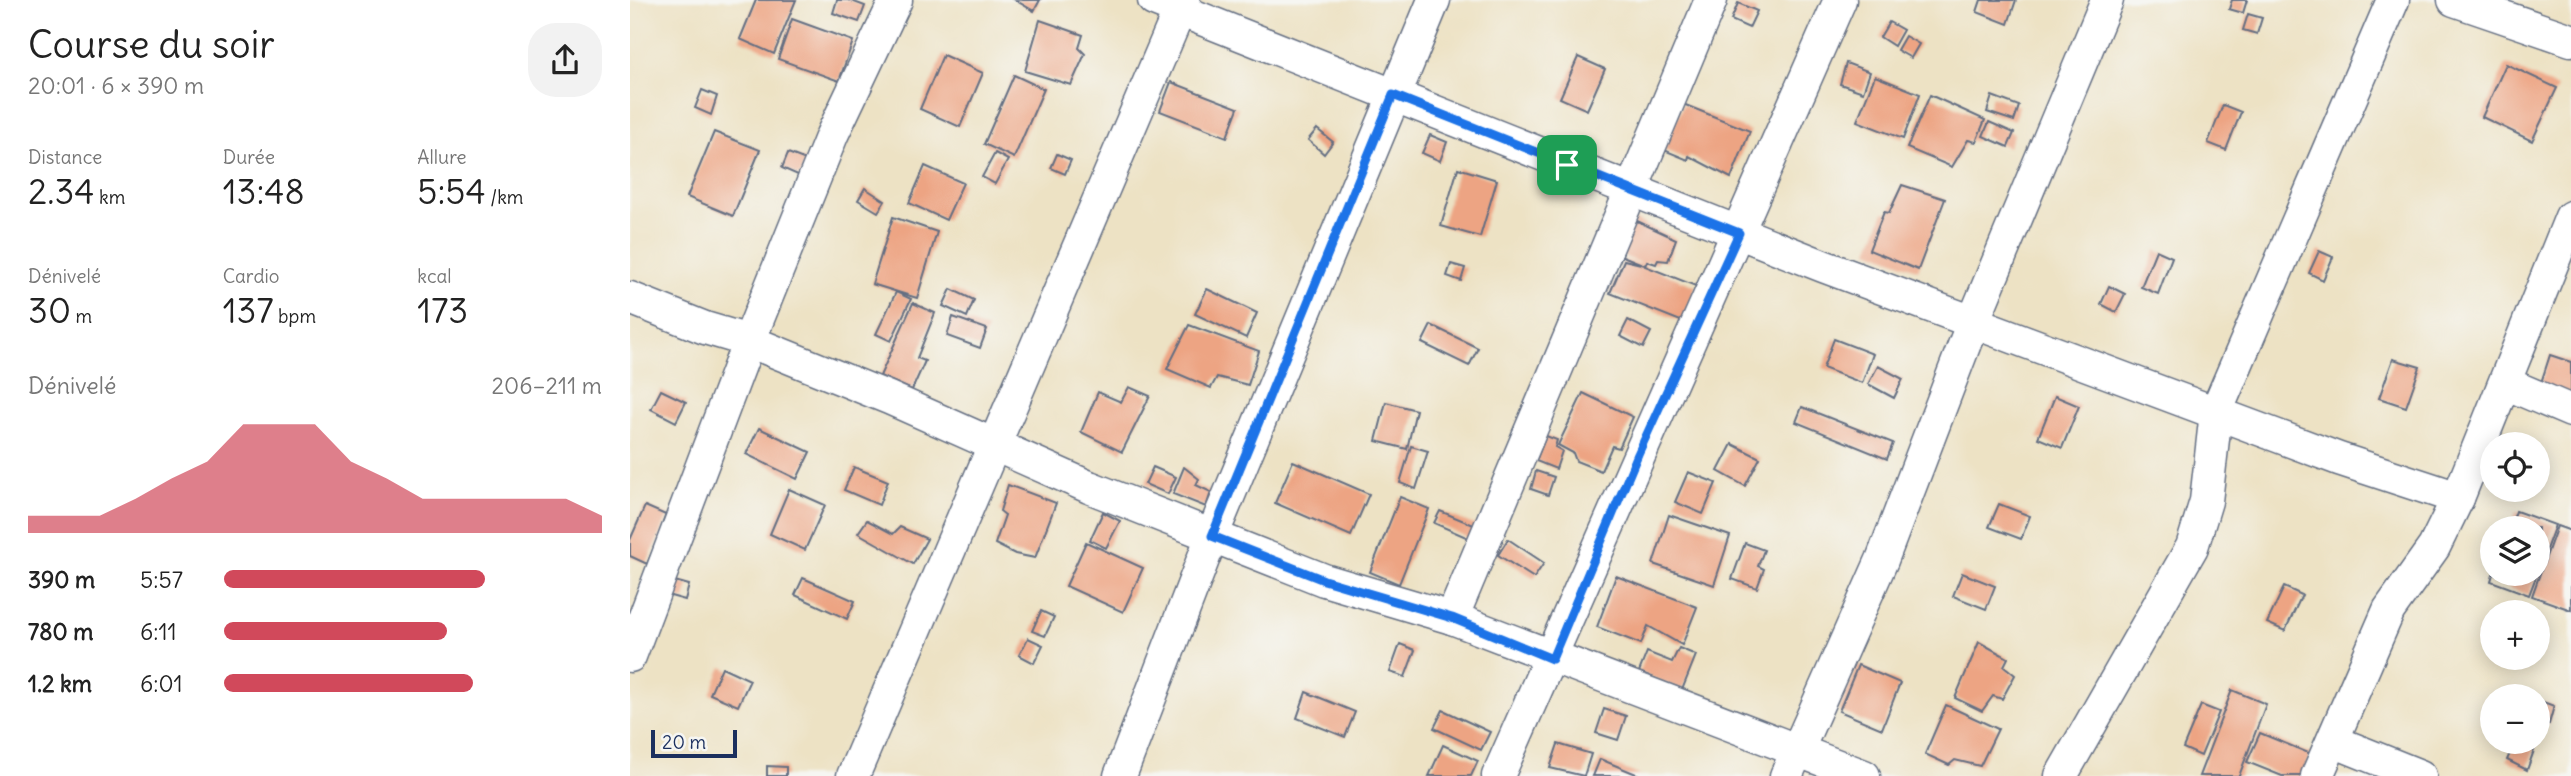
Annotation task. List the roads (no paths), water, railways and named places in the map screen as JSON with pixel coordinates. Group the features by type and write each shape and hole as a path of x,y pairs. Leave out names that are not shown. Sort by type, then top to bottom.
{"street":[{"path":"630,656 749,341 832,135 896,0"},
{"path":"1120,776 1212,536 1434,0"},
{"path":"1452,618 1711,0"},
{"path":"1498,776 1552,659 1638,454 1739,233 1840,0"},
{"path":"1792,763 1882,560 1973,322 2106,0"},
{"path":"2061,776 2192,547 2206,501 2216,412 2393,0"},
{"path":"2454,0 2571,40"},
{"path":"853,776 996,445 1173,3 1393,95 1739,233 2339,459 2458,498"},
{"path":"2317,776 2389,610 2434,547 2458,498 2571,217"},
{"path":"630,298 705,328 749,341 1089,487 1324,580 1452,618 1792,763 1864,776"},
{"path":"2505,383 2571,411"},
{"path":"2333,741 2420,776"}]}
